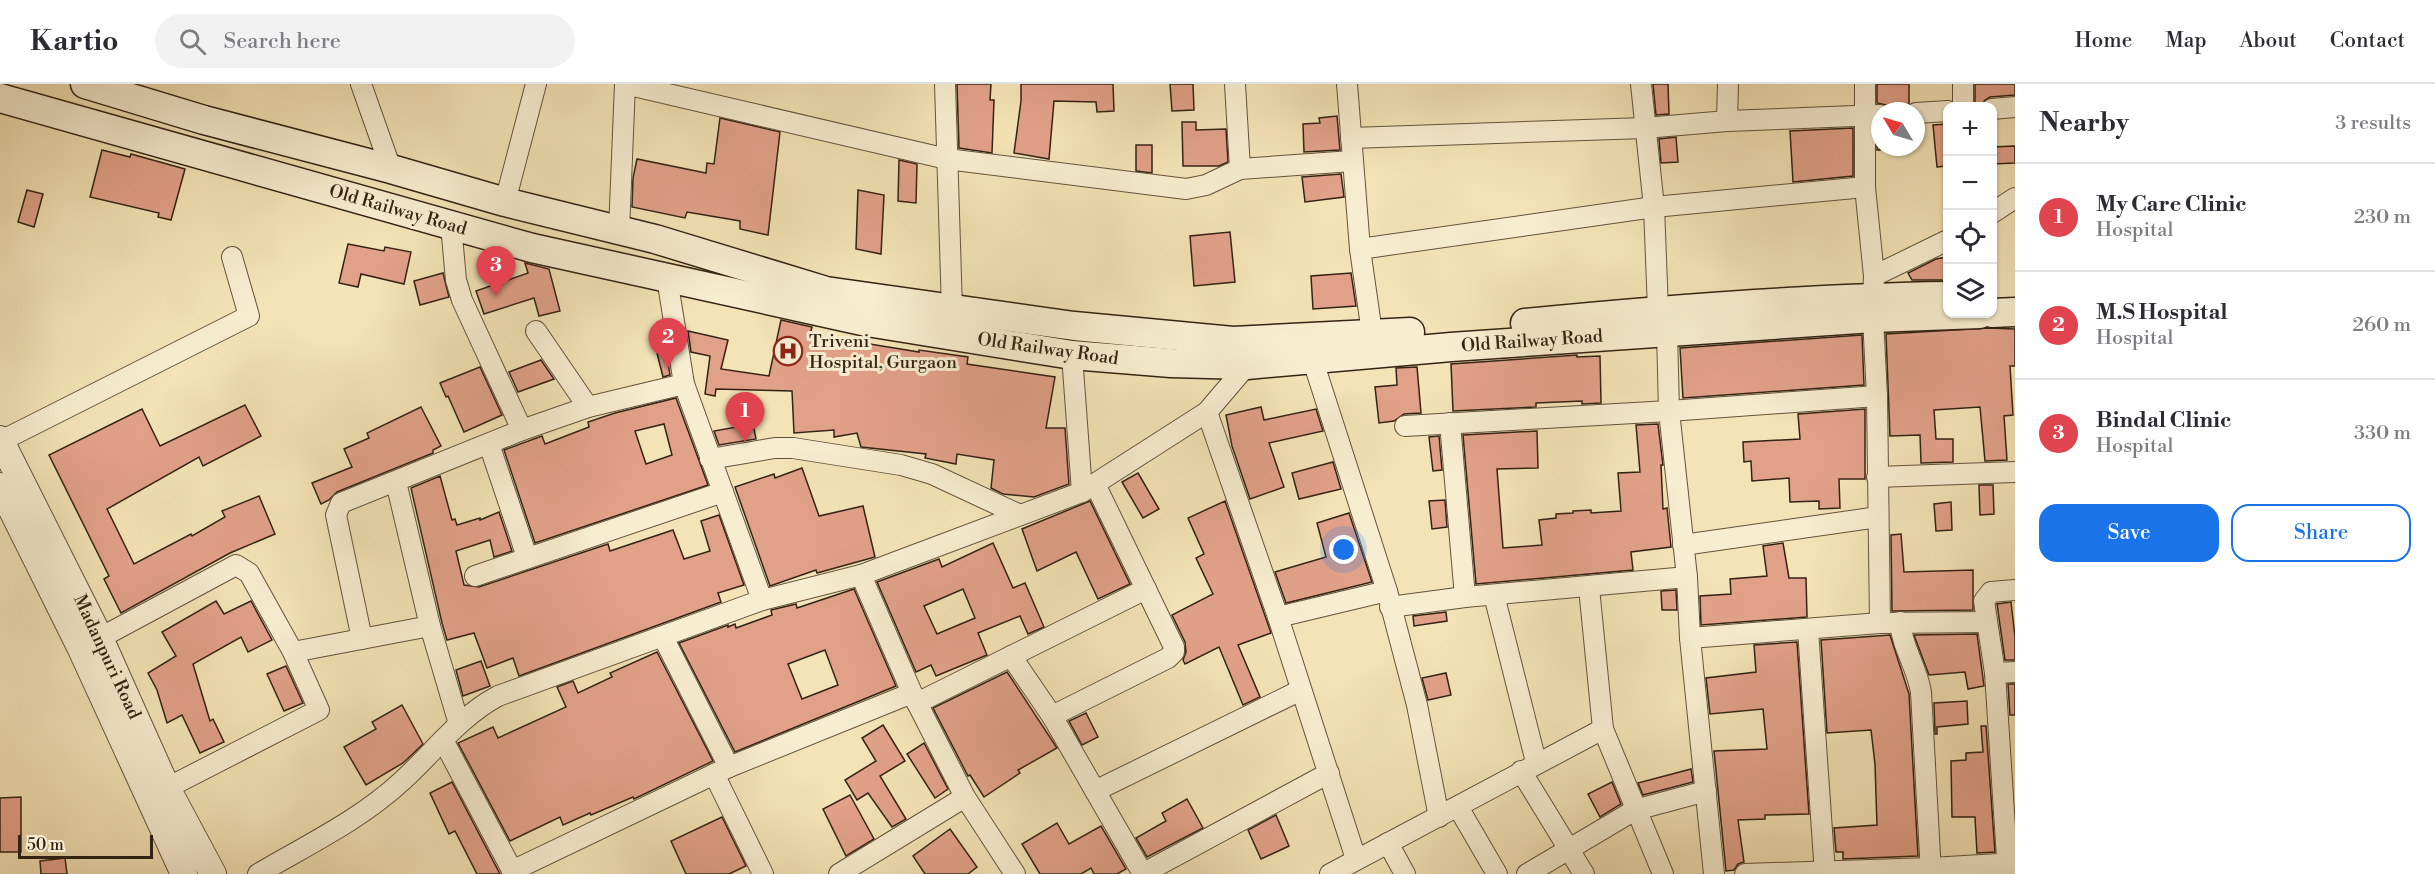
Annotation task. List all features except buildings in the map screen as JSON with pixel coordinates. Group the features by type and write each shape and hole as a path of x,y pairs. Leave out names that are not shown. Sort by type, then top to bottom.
{"main road":[{"name":"Old Railway Road","path":"86,84 204,120 391,169 505,202 656,239 826,291 1074,326 1233,341 1374,345"},
{"name":"Old Railway Road","path":"0,98 532,248 867,322 1072,354 1171,363 1247,365 1313,361 1374,345 1450,330 1663,321 1873,297 1943,296"},
{"path":"194,152 204,120"},
{"path":"656,239 657,276"},
{"path":"1997,295 2015,295"},
{"name":"Old Railway Road","path":"1873,297 1943,308"},
{"path":"1997,313 2015,312"}],"street":[{"path":"361,84 391,169"},
{"path":"505,202 536,84"},
{"path":"620,231 625,84 947,159 1186,189 1206,184 1240,169 1352,161"},
{"path":"945,84 952,310"},
{"path":"1235,84 1240,169"},
{"path":"1347,84 1360,249 1374,345"},
{"path":"1641,84 1713,874"},
{"path":"1727,122 1728,84"},
{"path":"1865,84 1871,111"},
{"path":"1963,84 1963,102"},
{"path":"1997,108 2015,107"},
{"path":"1925,112 1943,111"},
{"path":"1351,138 1645,128 1871,116"},
{"path":"1871,126 1865,187 1877,396 1880,623"},
{"path":"1360,249 1654,207 1865,187"},
{"path":"1997,210 2015,198"},
{"path":"451,225 456,280 462,300 522,430"},
{"path":"1873,297 1922,255 1943,242"},
{"path":"0,440 249,316 232,257"},
{"path":"657,276 684,384 762,600"},
{"path":"536,332 588,407"},
{"path":"1052,716 1171,656 1174,647 1146,589 1088,488 1072,354"},
{"path":"1313,361 1389,599 1417,705 1439,817"},
{"path":"258,874 361,814 401,782 478,706 498,696 762,600 861,575 1088,488 1208,412 1247,365"},
{"path":"362,639 336,510 344,501 522,430 588,407 684,384"},
{"path":"1405,426 1877,396"},
{"path":"1208,412 1278,617 1356,860"},
{"path":"1450,423 1465,597"},
{"name":"Madanpuri Road","path":"0,440 100,639 167,788 213,874"},
{"path":"489,444 527,557"},
{"path":"710,459 775,448 793,448 891,464 932,474 1020,515"},
{"path":"1877,477 2015,472"},
{"path":"396,482 430,626 459,724"},
{"name":"Madanpuri Road","path":"2,492 81,649 184,874"},
{"path":"475,576 723,492"},
{"path":"1683,545 1878,518"},
{"path":"100,639 236,565 249,573 293,652 319,710 167,788"},
{"path":"861,575 914,698 965,797 1015,874"},
{"path":"1278,617 1389,599 1465,597 1589,588 1687,577"},
{"path":"1589,588 1603,729 1663,874"},
{"path":"442,740 513,872 722,771 914,698 1011,656 1146,589"},
{"path":"1744,874 1931,871 2010,867 2007,722 1995,673 1984,602 1990,591 2015,590"},
{"path":"1494,595 1529,767 1569,849 1584,874"},
{"path":"1900,622 1903,643 1916,672 1921,692 1931,871"},
{"path":"1690,638 1880,623 1987,622"},
{"path":"293,652 430,626"},
{"path":"1808,630 1824,872"},
{"path":"663,637 722,771 763,874"},
{"path":"1011,656 1052,716 1143,874 1329,773"},
{"path":"1995,673 2015,672"},
{"path":"1095,791 1301,690"},
{"path":"1330,874 1603,729"},
{"path":"1527,874 1635,810 1706,791"},
{"path":"839,874 965,797"},
{"path":"1458,807 1497,874"},
{"path":"1388,843 1406,874"}],"place":[{"name":"Bindal Clinic","path":"496,296"},
{"name":"Triveni Hospital, Gurgaon","path":"788,351"},
{"name":"M.S Hospital","path":"668,368"},
{"name":"My Care Clinic","path":"745,442"}]}
